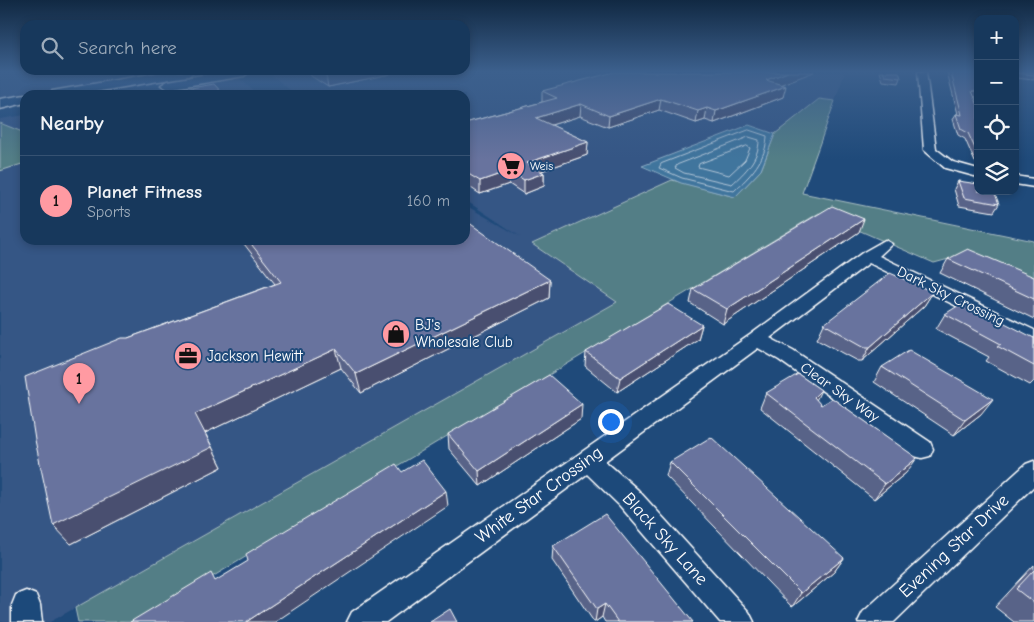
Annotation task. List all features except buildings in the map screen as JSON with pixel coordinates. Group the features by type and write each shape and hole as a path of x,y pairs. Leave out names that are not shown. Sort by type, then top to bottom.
{"main road":[{"path":"0,104 19,101"},
{"path":"0,114 20,110"}],"street":[{"path":"925,101 930,150 949,165 974,171"},
{"path":"1019,181 1034,183"},
{"name":"Dark Sky Crossing","path":"876,250 1034,338"},
{"name":"White Star Crossing","path":"362,622 757,339 876,250"},
{"name":"Clear Sky Way","path":"757,339 786,355 922,449"},
{"name":"Black Sky Lane","path":"588,460 629,498 739,622"},
{"name":"Evening Star Drive","path":"873,622 1034,470"}],"shaded area":[{"path":"470,101 816,101 775,134 749,125 643,167 672,180 533,244 618,302 50,622 0,622 0,171 20,165 20,245 470,245 470,208 521,237 470,203"},
{"path":"20,116 20,131 0,123 0,119"}],"green space":[{"path":"816,101 835,101 802,193 1034,241 1034,283 971,253 934,263 819,213 137,622 78,622 75,608 617,302 532,244 672,180 735,197 761,170 775,134"},
{"path":"0,123 20,131 20,165 0,171"}],"water":[{"path":"749,125 775,134 761,170 735,197 681,183 642,166"}],"place":[{"name":"Weis","path":"511,166"},
{"name":"BJ's Wholesale Club","path":"396,334"},
{"name":"Jackson Hewitt","path":"188,356"},
{"name":"Planet Fitness","path":"79,404"}]}
